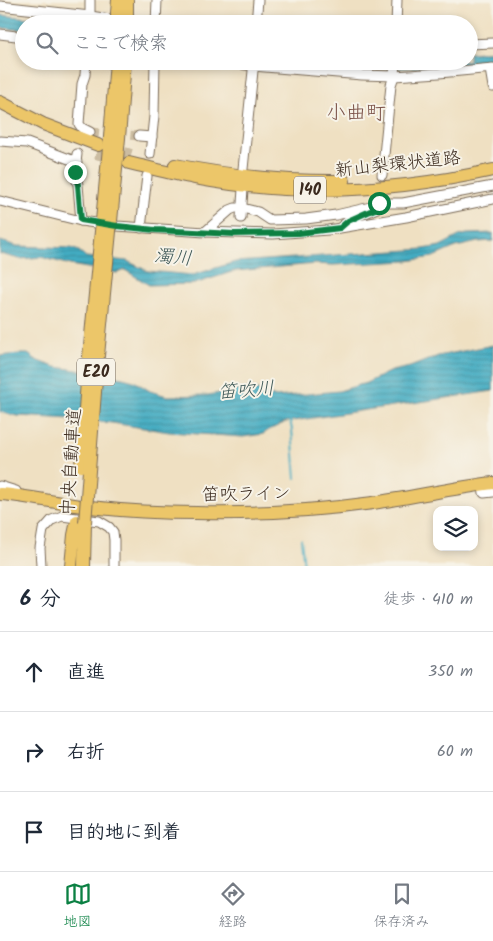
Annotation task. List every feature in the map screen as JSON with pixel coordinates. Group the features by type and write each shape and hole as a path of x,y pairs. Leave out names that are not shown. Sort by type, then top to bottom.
{"highway":[{"path":"118,0 121,15"},
{"path":"123,15 127,0"},
{"name":"中央自動車道","path":"84,566 81,522 97,366 115,70"},
{"name":"中央自動車道","path":"106,221 120,138 124,70"},
{"path":"0,102 97,149 40,130 0,110"},
{"name":"新山梨環状道路","path":"493,162 399,178 327,181 262,179 130,159 187,177 227,184 318,190 359,190 393,187 461,178 493,170"},
{"name":"笛吹ライン","path":"0,494 92,507 149,512 197,514 269,513 374,503 490,487"},
{"path":"73,566 74,535 81,522"}],"street":[{"path":"90,0 90,15"},
{"path":"156,15 157,0"},
{"path":"257,15 258,0"},
{"path":"396,15 397,0"},
{"path":"0,6 58,15"},
{"path":"0,34 15,36"},
{"path":"478,44 493,43"},
{"path":"317,70 362,75 439,74 492,69 493,87"},
{"path":"84,130 79,124 85,70"},
{"path":"150,154 154,116 155,70"},
{"path":"243,169 252,70"},
{"path":"382,175 394,70"},
{"path":"139,136 152,137"},
{"path":"0,141 27,143 77,158 75,172 81,220"},
{"path":"141,228 147,176"},
{"path":"379,199 403,202 493,186"},
{"path":"242,218 243,189"},
{"path":"204,232 235,208 258,212 270,220 306,219 336,215 375,206 379,199"},
{"path":"340,228 348,221 377,208 379,199"},
{"path":"0,202 117,226 204,232 273,234 299,233 406,218 493,199"},
{"path":"0,486 35,498"},
{"path":"40,566 40,548 44,530 52,520 62,516 99,521 109,527 113,532 114,566"}],"water":[{"path":"0,15 15,17 15,29 0,28"},
{"path":"493,51 493,62 478,63 478,52"},
{"path":"493,233 493,241 456,247 433,257 407,261 333,265 315,264 235,271 194,284 149,285 125,270 117,273 70,265 41,257 20,259 0,254 0,241 17,246 71,248 79,251 86,257 127,261 148,271 193,275 235,262 424,249 440,246 467,234"},
{"name":"笛吹川","path":"493,345 493,391 286,422 263,434 243,437 169,432 112,423 17,416 0,412 0,356 28,354 38,361 55,367 107,374 134,381 150,391 167,396 208,395 251,388 276,397 339,391 366,383 391,371 410,367 438,356"}],"waterway":[{"path":"290,420 296,478"},
{"path":"301,539 304,566"}],"tunnel":[{"path":"90,132 139,136"},
{"path":"107,148 131,155"},
{"path":"96,153 117,159"}],"district":[{"name":"小曲町","path":"356,114"}],"route":[{"path":"75,172 81,220 155,230 273,234 328,230 340,228 348,221 377,208 379,203"}],"water label":[{"name":"濁川","path":"173,258"}]}
